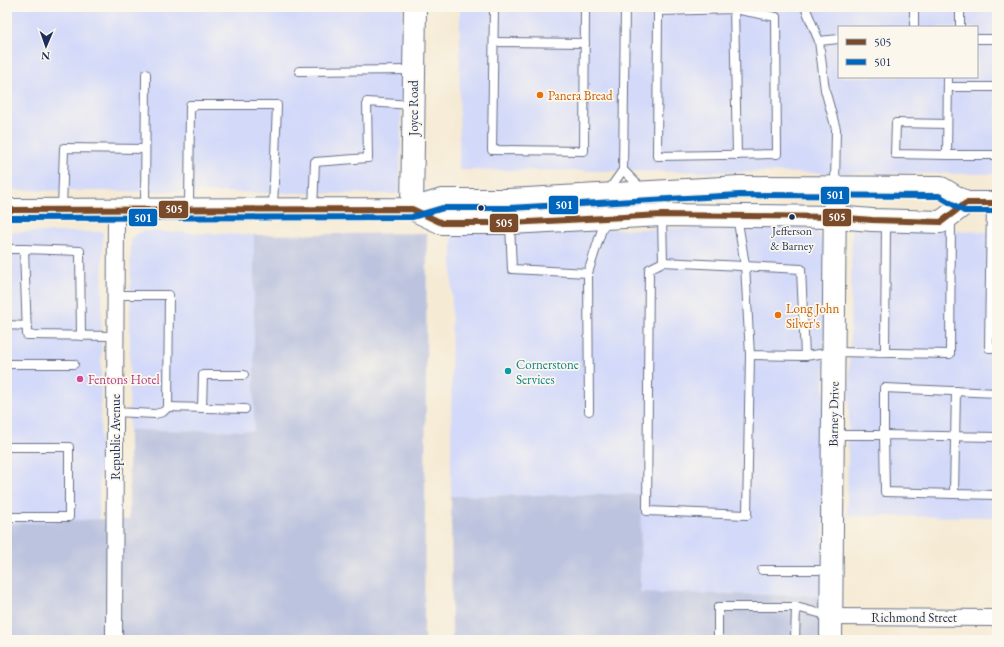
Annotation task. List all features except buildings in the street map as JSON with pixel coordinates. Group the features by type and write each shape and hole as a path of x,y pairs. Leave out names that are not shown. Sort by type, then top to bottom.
{"main road":[{"name":"Joyce Road","path":"412,209 415,7"},
{"path":"7,210 412,209 442,200 509,200 740,186 941,188 958,208"},
{"name":"Barney Drive","path":"831,640 832,435 836,187"},
{"path":"412,209 442,223 510,223 662,215 835,217 941,222 958,208 994,203"}],"street":[{"name":"Republic Avenue","path":"114,640 116,210"},
{"name":"Richmond Street","path":"831,616 997,618"}],"lane":[{"path":"494,7 492,150 584,150 586,7"},
{"path":"605,195 623,170 625,7"},
{"path":"805,7 819,41 825,90 836,129 836,187"},
{"path":"914,7 914,26"},
{"path":"960,7 960,26"},
{"path":"734,8 737,155"},
{"path":"734,8 776,17 777,154 657,156 658,11 734,8"},
{"path":"978,39 997,39"},
{"path":"819,41 838,40"},
{"path":"494,42 585,43"},
{"path":"299,71 413,70"},
{"path":"145,210 146,74"},
{"path":"947,155 948,78"},
{"path":"948,87 997,87"},
{"path":"313,209 315,162 368,158 368,102 413,105"},
{"path":"189,210 190,105 277,105 273,209"},
{"path":"948,124 896,123 895,154 997,155"},
{"path":"62,210 64,148 145,149"},
{"path":"623,170 645,192"},
{"path":"994,203 993,276 989,348 997,348"},
{"path":"750,356 804,356 834,352 950,354 958,208"},
{"path":"662,215 663,262"},
{"path":"736,216 745,265 750,356 747,515 647,511 649,269 663,262 745,265 801,269 804,356"},
{"path":"589,411 588,273 606,218"},
{"path":"885,352 886,220"},
{"path":"510,223 512,269 588,273"},
{"path":"7,249 80,252 81,336"},
{"path":"24,249 27,335 115,336"},
{"path":"115,295 169,295 168,407 163,412 155,414 115,412"},
{"path":"7,325 27,326"},
{"path":"7,364 74,364"},
{"path":"202,408 203,374 244,376"},
{"path":"997,393 884,388 885,492 997,495"},
{"path":"954,494 956,391"},
{"path":"168,407 245,409"},
{"path":"832,435 997,437"},
{"path":"7,447 69,448 69,517 7,517"},
{"path":"762,570 831,570"},
{"path":"718,640 718,607 796,607 831,616"},
{"path":"795,640 796,607"}],"shaded area":[{"path":"7,7 403,7 400,194 7,190"},
{"path":"460,7 997,7 997,174 459,170"},
{"path":"790,227 814,228 825,240 823,596 640,592 641,494 451,496 452,232"},
{"path":"852,229 997,232 997,517 847,516"},
{"path":"143,231 254,235 254,431 129,430 131,240 135,235"},
{"path":"7,232 103,232 99,519 7,524"},
{"path":"427,233 424,640 7,640 7,524 99,519 129,520 129,430 254,431 254,235"},
{"path":"641,494 640,592 823,596 823,640 452,640 451,496"}],"transit line":[{"name":"501","path":"7,218 412,217 443,208 509,208 740,195 939,196 964,211 997,211"},
{"name":"505","path":"7,210 412,209 442,223 510,223 662,215 835,217 872,220 941,222 966,203 997,203"}],"place":[{"name":"Panera Bread","path":"540,95"},
{"name":"Jefferson & Barney","path":"792,217"},
{"name":"Long John Silver's","path":"778,315"},
{"name":"Cornerstone Services","path":"508,371"},
{"name":"Fentons Hotel","path":"80,379"}]}
